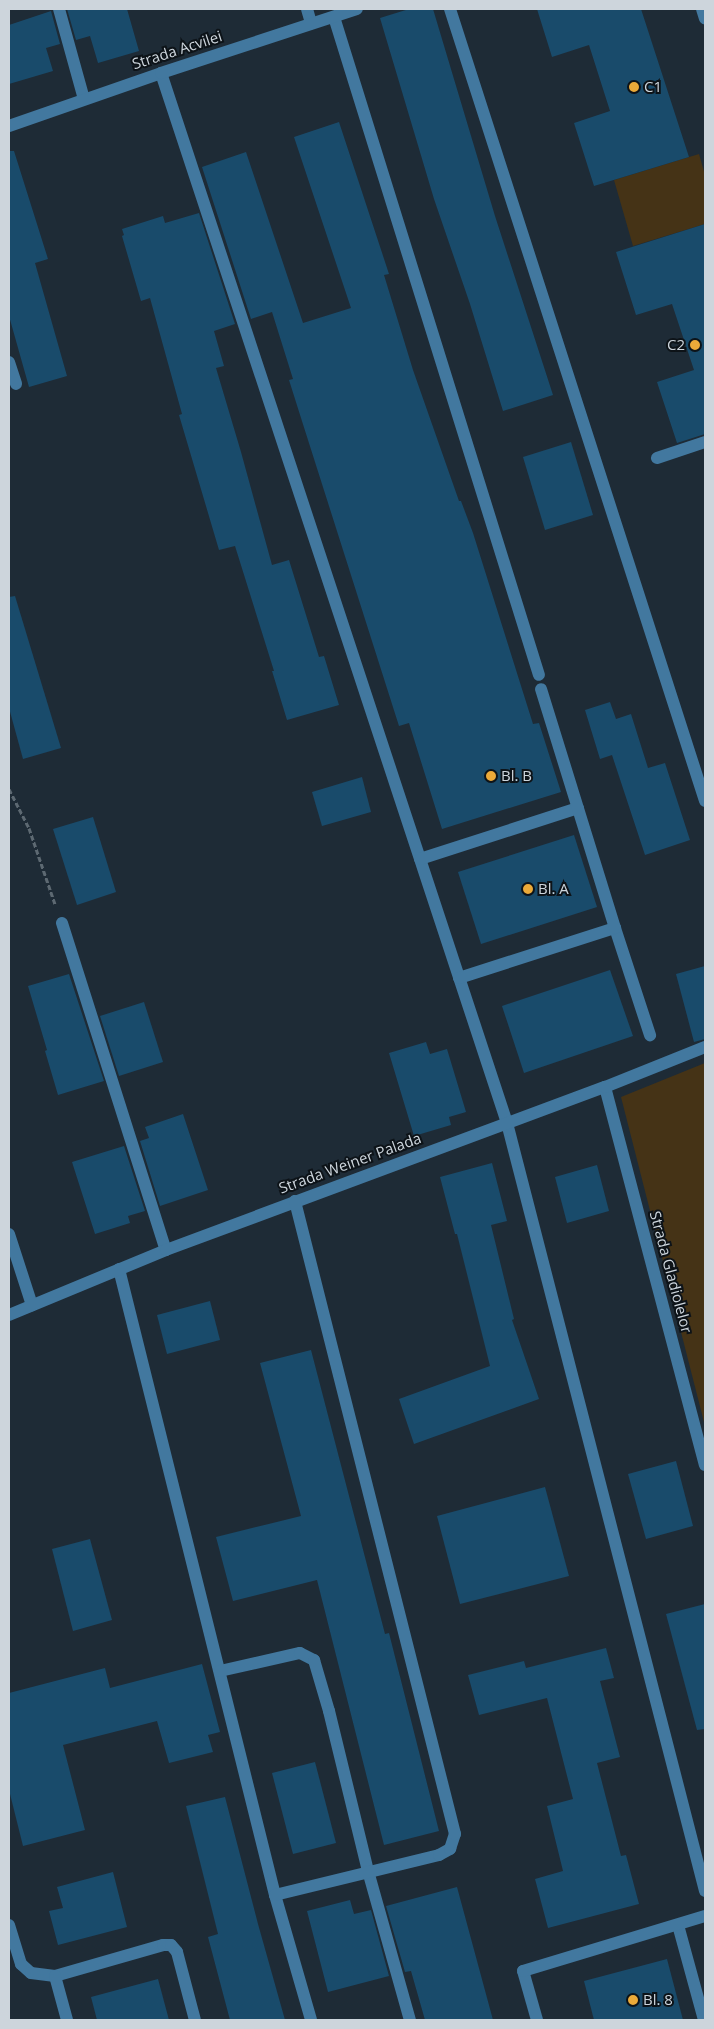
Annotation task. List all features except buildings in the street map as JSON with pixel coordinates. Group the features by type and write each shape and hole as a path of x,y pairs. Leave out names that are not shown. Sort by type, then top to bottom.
{"street":[{"path":"59,9 84,99"},
{"path":"306,9 311,23"},
{"name":"Strada Acvilei","path":"9,126 161,72 357,9"},
{"path":"450,9 705,801"},
{"path":"702,9 705,19"},
{"path":"334,16 539,675"},
{"path":"161,72 507,1123 705,1891"},
{"path":"9,362 16,384"},
{"path":"657,458 705,442"},
{"path":"541,689 650,1035"},
{"path":"420,859 578,808"},
{"path":"62,923 166,1250"},
{"path":"459,978 616,928"},
{"name":"Strada Weiner Palada","path":"9,1315 166,1250 605,1087 705,1046"},
{"name":"Strada Gladiolelor","path":"605,1087 705,1465"},
{"path":"275,1895 439,1855 450,1849 455,1834 295,1201"},
{"path":"9,1234 32,1305"},
{"path":"119,1269 275,1895 311,2020"},
{"path":"220,1671 300,1653 314,1660 329,1712 368,1871 410,2020"},
{"path":"537,2020 523,1971 705,1916"},
{"path":"9,1925 15,1948 25,1969 31,1973 55,1976 163,1945 171,1945 177,1952 196,2020"},
{"path":"678,1925 704,2020"},
{"path":"55,1976 67,2020"}],"path":[{"path":"9,789 29,828 62,923"}],"shaded area":[{"path":"699,154 705,175 705,224 633,246 614,180"},
{"path":"705,1063 705,1426 621,1097"}],"place":[{"name":"C1","path":"634,87"},
{"name":"C2","path":"695,345"},
{"name":"Bl. B","path":"491,776"},
{"name":"Bl. A","path":"528,889"},
{"name":"Bl. 8","path":"633,2000"}]}
